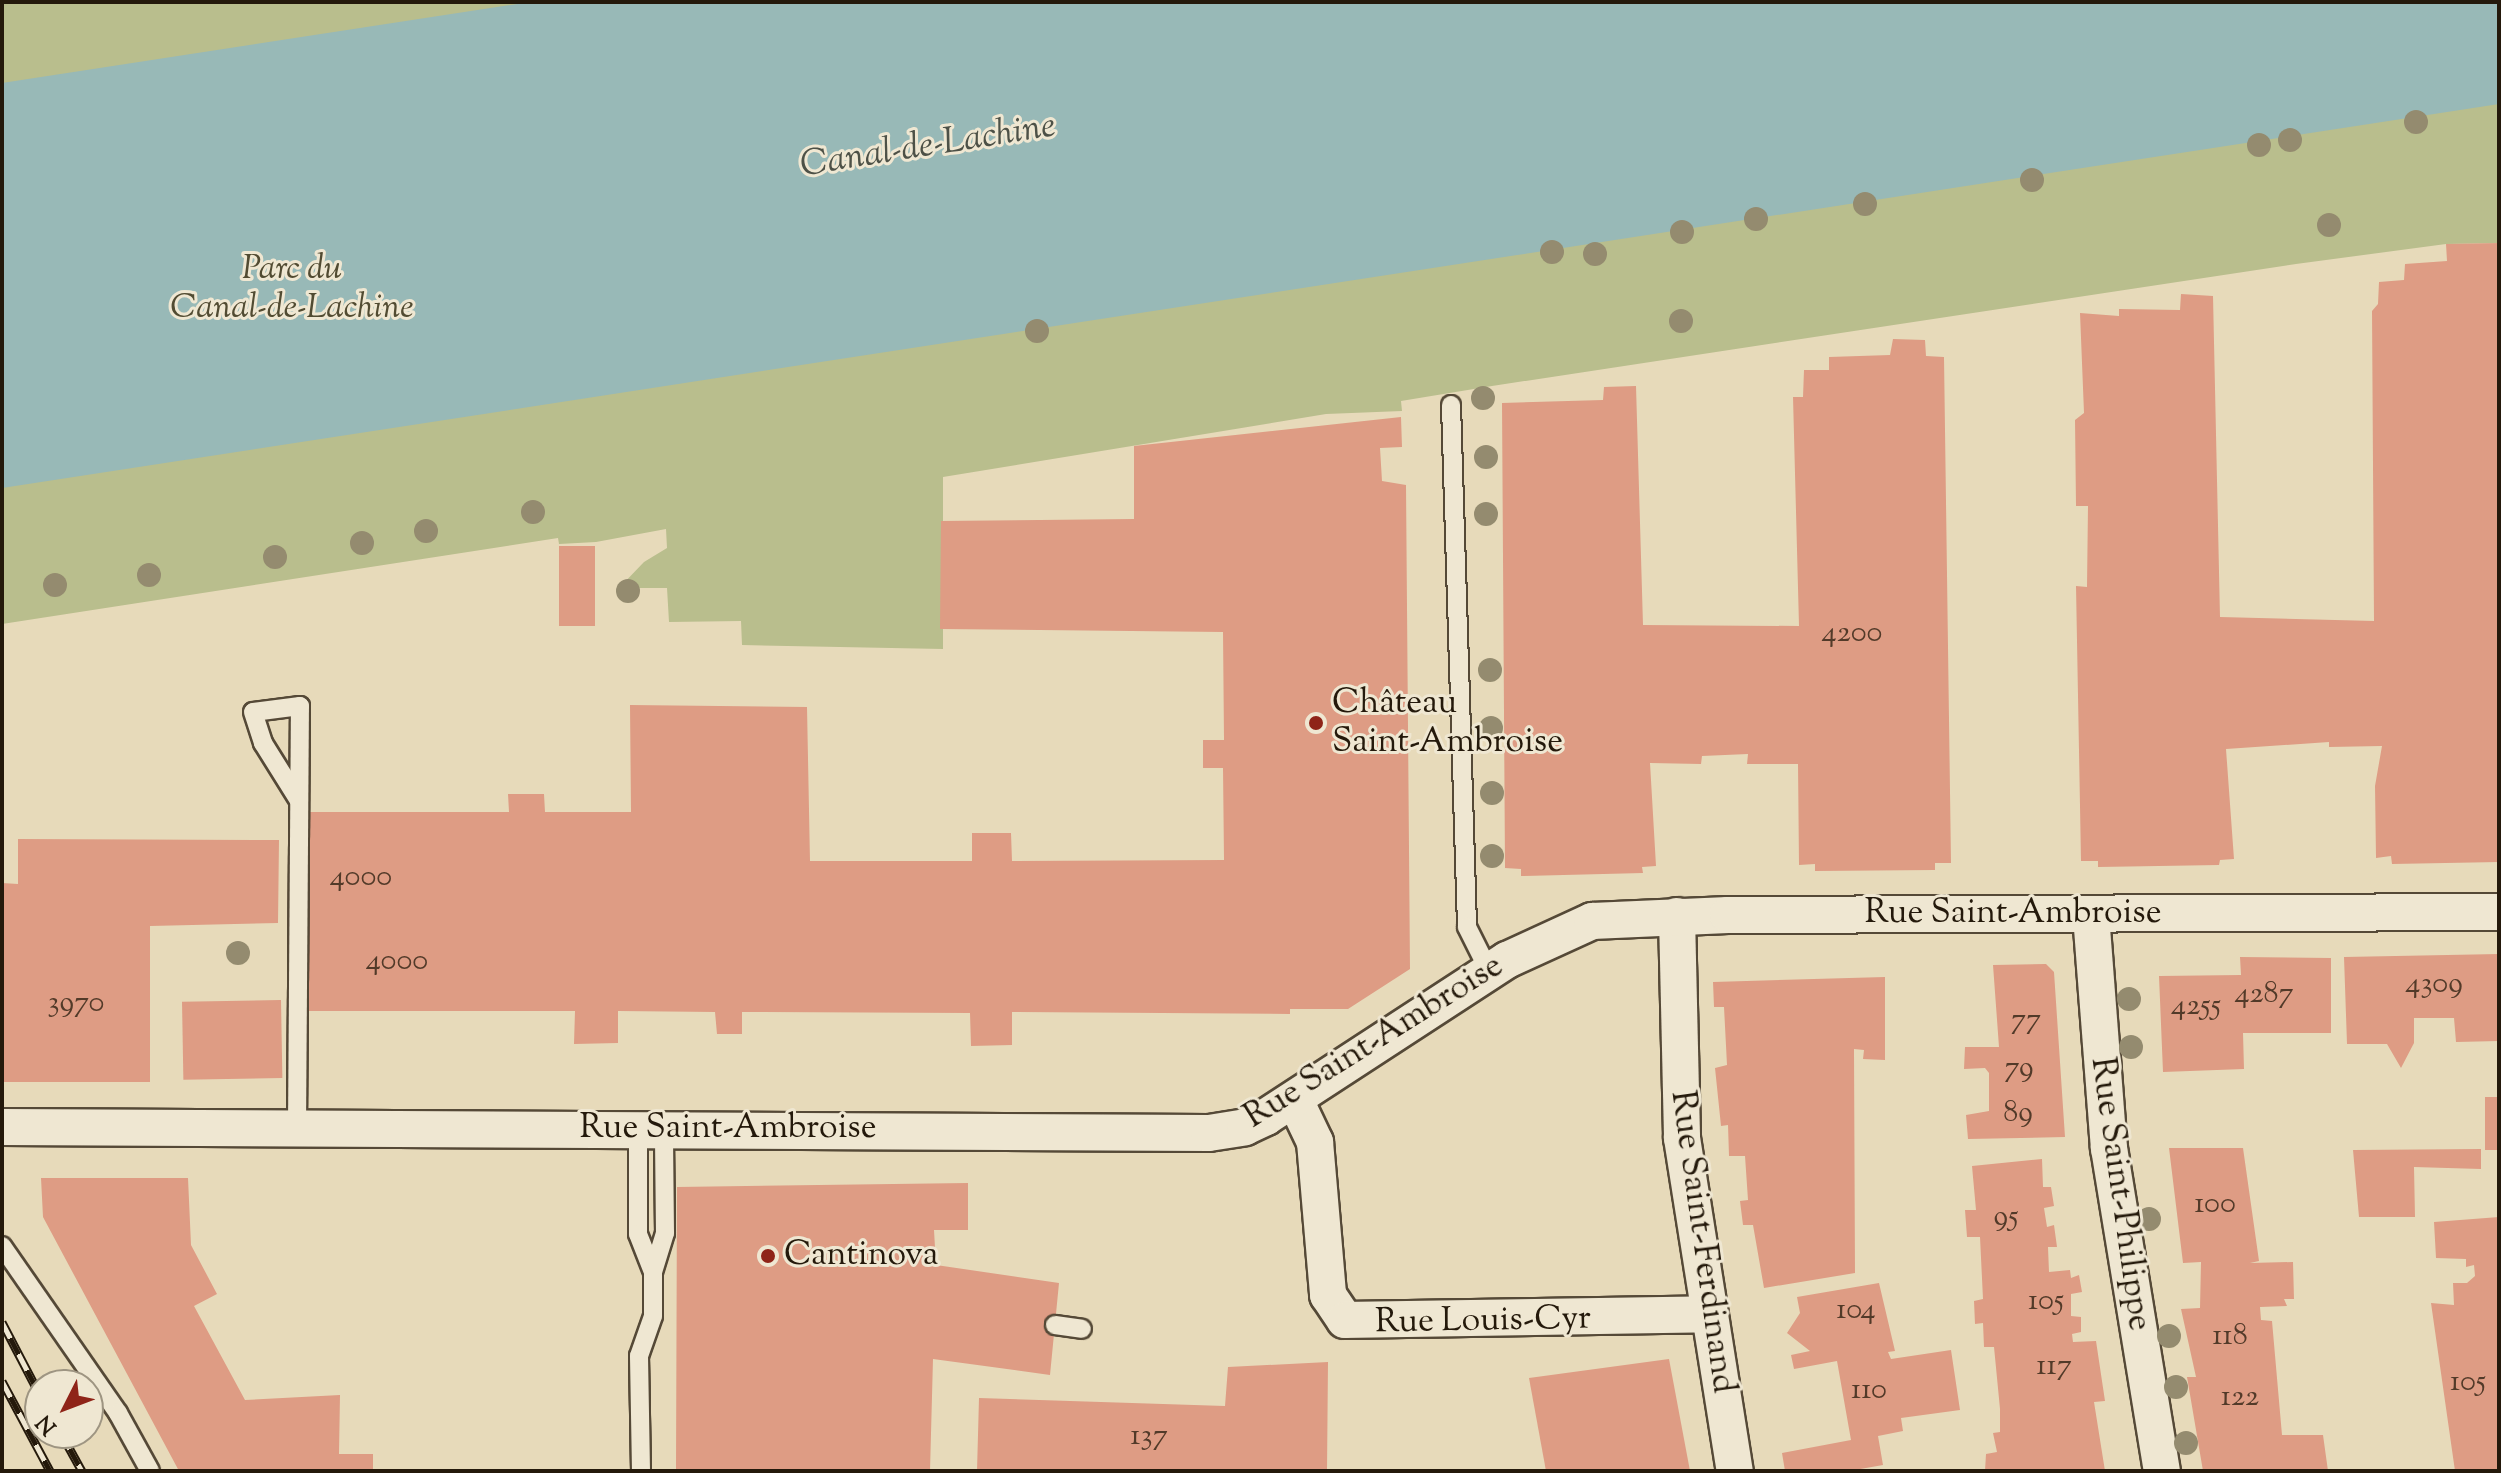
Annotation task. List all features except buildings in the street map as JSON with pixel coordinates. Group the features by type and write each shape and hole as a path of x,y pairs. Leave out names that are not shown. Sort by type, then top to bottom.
{"street":[{"name":"Rue Saint-Ambroise","path":"2,1127 1209,1133 1245,1127 1295,1100 1489,971 1573,926 1677,916 2499,912"},
{"name":"Rue Saint-Philippe","path":"2091,915 2109,1148 2162,1471"},
{"name":"Rue Saint-Ferdinand","path":"1677,916 1682,1138 1735,1471"},
{"name":"Rue Louis-Cyr","path":"1295,1100 1315,1142 1328,1295 1345,1320 1502,1322 1709,1314"}],"lane":[{"path":"1451,405 1467,927 1489,971"},
{"path":"297,1129 300,706 253,712 263,743 298,799"},
{"path":"651,1129 638,1234 653,1272"},
{"path":"641,1471 639,1356 653,1316 653,1272 665,1233 651,1129"},
{"path":"2,1246 118,1413 150,1471"},
{"path":"1055,1325 1082,1329"}],"green space":[{"name":"Parc du Canal-de-Lachine","path":"2,2 2499,2 2499,243 2446,244 2296,264 1492,386 1401,401 1402,411 1326,414 943,477 943,649 742,645 741,621 669,622 667,588 619,588 644,562 667,548 666,529 596,542 559,544 558,538 2,624"}],"water":[{"name":"Parc du Canal-de-Lachine","path":"530,2 2499,2 2499,104 2,488 2,83"}],"railway":[{"path":"2,1322 26,1369"},
{"path":"2,1381 50,1471"},
{"path":"70,1449 82,1471"}],"place":[{"name":"Château Saint-Ambroise","path":"1316,723"},
{"name":"Cantinova","path":"768,1256"}],"water label":[{"name":"Canal-de-Lachine","path":"928,147"}]}
